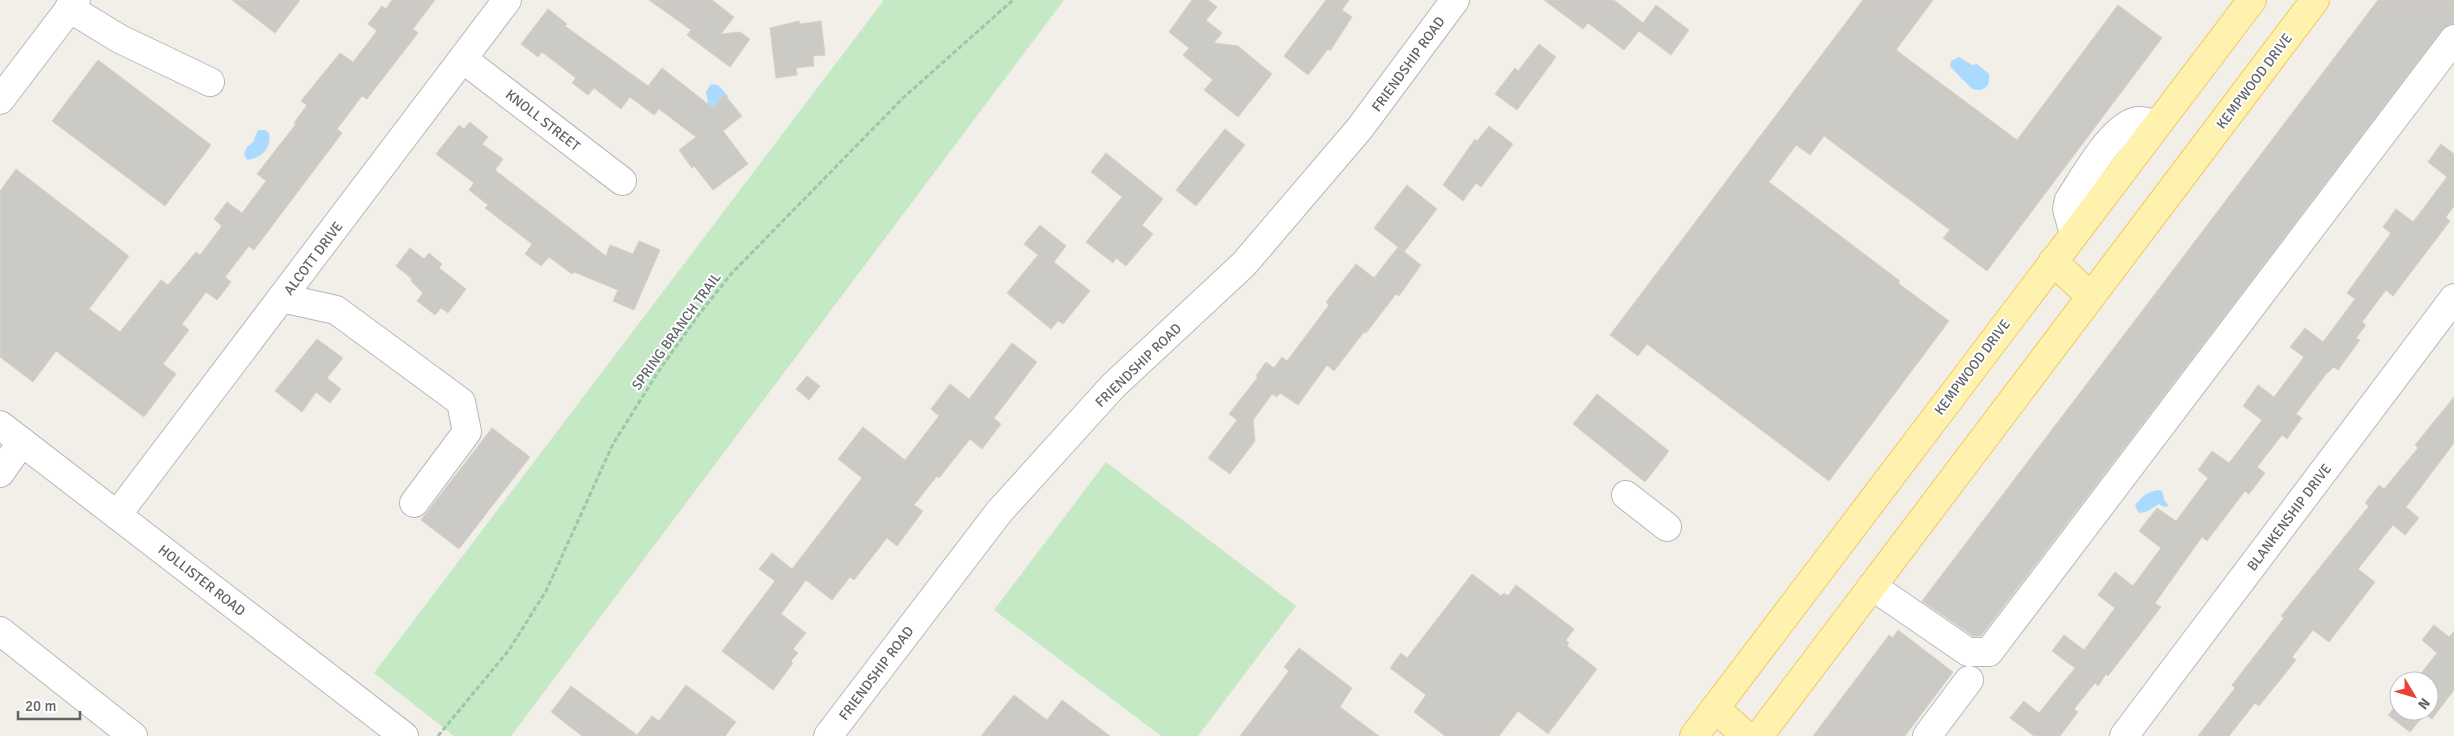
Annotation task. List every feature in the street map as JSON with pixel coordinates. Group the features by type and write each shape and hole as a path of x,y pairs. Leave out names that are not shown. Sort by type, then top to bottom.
{"main road":[{"name":"KEMPWOOD DRIVE","path":"1694,736 2252,0"},
{"name":"KEMPWOOD DRIVE","path":"1759,736 2090,296 2302,5"},
{"path":"2054,261 2090,296"},
{"path":"1715,708 1746,736"}],"street":[{"name":"ALCOTT DRIVE","path":"117,515 507,0"},
{"name":"FRIENDSHIP ROAD","path":"828,736 999,512 1113,386 1244,264 1360,128 1455,0"},
{"path":"0,100 73,4 120,39 210,82"},
{"path":"1872,586 1968,652 1989,652 2454,39"},
{"name":"KNOLL STREET","path":"463,58 622,181"},
{"path":"282,298 336,310 461,402 467,432 414,503"},
{"name":"BLANKENSHIP DRIVE","path":"2124,736 2454,298"},
{"name":"HOLLISTER ROAD","path":"0,425 404,736"},
{"path":"3,469 22,442"},
{"path":"1626,495 1667,527"},
{"path":"0,631 133,736"},
{"path":"1927,736 1969,680"}],"path":[{"name":"SPRING BRANCH TRAIL","path":"438,736 510,650 546,591 613,444 658,372 697,317 731,274 904,97 1013,0"}],"green space":[{"path":"884,0 1064,0 511,736 454,736 374,673"},
{"path":"1106,462 1296,606 1198,736 1161,736 994,610"}],"water":[{"path":"1959,57 1972,65 1977,64 1989,74 1989,82 1986,87 1980,90 1973,89 1951,68 1951,61"},
{"path":"711,84 718,85 728,96 726,102 706,118 700,112 708,103 706,92"},
{"path":"258,130 265,130 269,133 269,144 261,155 247,160 244,154 247,147 253,142"},
{"path":"2157,490 2162,491 2165,501 2169,506 2164,507 2159,504 2146,512 2139,513 2135,506 2137,503 2147,494"}],"building":[{"path":"232,0 300,0 275,33"},
{"path":"392,0 435,0 413,29 418,33 367,99 362,96 337,129 342,133 254,250 249,246 225,277 231,282 217,300 206,292 182,324 189,330 163,364 176,374 144,417 56,351 33,382 0,357 0,191 16,169 129,256 89,309 120,332 161,280 168,285 196,252 200,255 222,226 214,219 227,202 242,213 266,181 257,174 296,124 294,123 307,105 301,101 340,53 353,62 377,31 368,24 382,6 386,9"},
{"path":"649,0 712,0 734,17 721,34 740,32 750,39 730,67 687,35 691,30"},
{"path":"1192,0 1208,0 1217,7 1206,20 1222,33 1214,43 1238,46 1272,74 1238,117 1204,90 1213,80 1183,55 1189,48 1169,32"},
{"path":"1326,0 1349,0 1342,10 1352,17 1330,51 1328,49 1308,75 1284,56"},
{"path":"1544,0 1614,0 1643,23 1656,5 1689,30 1671,55 1639,31 1624,50 1588,23 1583,29"},
{"path":"1863,0 1933,0 1896,50 2017,140 2118,5 2162,38 1987,271 1943,238 1950,230 1824,136 1810,155 1796,145 1769,182 1900,281 1898,283 1949,321 1829,481 1647,344 1638,356 1610,335"},
{"path":"2378,0 2454,0 2454,24 2448,25 2442,30 1981,636 1973,636 1922,601"},
{"path":"548,9 567,24 565,26 648,86 662,68 713,108 724,94 742,116 723,131 748,164 713,190 694,166 692,168 679,150 696,137 659,109 654,115 630,97 621,109 594,88 588,95 572,83 576,78 542,52 538,57 521,44"},
{"path":"799,21 800,24 821,21 825,55 813,56 814,66 796,68 797,75 776,78 770,28"},
{"path":"1539,44 1556,57 1517,110 1495,94 1515,68 1518,71"},
{"path":"98,60 211,145 165,206 52,121"},
{"path":"470,122 488,137 482,144 503,159 495,170 606,256 610,245 633,254 639,241 660,250 634,310 613,301 618,290 574,272 572,274 549,257 541,266 525,254 532,244 485,208 488,205 469,190 474,183 436,154 459,125 464,129"},
{"path":"1489,126 1513,144 1481,187 1476,183 1463,201 1443,185 1475,139 1477,141"},
{"path":"1225,129 1245,145 1196,206 1176,190"},
{"path":"2441,144 2454,154 2454,206 2446,217 2450,221 2393,296 2386,290 2362,322 2366,325 2356,338 2360,340 2338,370 2334,367 2326,374 2296,414 2302,418 2287,439 2282,435 2257,467 2265,473 2249,494 2245,491 2207,541 2202,537 2155,603 2161,607 2108,676 2106,674 2098,686 2095,683 2074,709 2078,712 2060,736 2034,736 2010,718 2024,701 2039,713 2075,668 2052,651 2064,635 2084,650 2115,608 2098,595 2115,572 2133,586 2161,548 2139,531 2157,508 2176,521 2208,478 2198,470 2212,451 2229,463 2262,420 2243,406 2258,385 2274,397 2304,357 2290,347 2305,328 2323,342 2355,299 2347,293 2391,233 2383,227 2396,209 2413,222 2447,177 2428,162"},
{"path":"1106,153 1163,199 1142,225 1153,234 1126,266 1116,258 1113,263 1086,242 1122,197 1091,172"},
{"path":"1407,185 1437,209 1404,252 1374,228"},
{"path":"1040,225 1066,246 1054,262 1090,291 1063,324 1058,321 1051,329 1007,293 1038,255 1024,244"},
{"path":"1398,247 1421,265 1399,296 1396,294 1334,371 1327,365 1298,405 1280,393 1277,397 1272,394 1253,420 1255,441 1230,474 1208,458 1237,420 1229,414 1258,377 1256,376 1266,362 1274,368 1282,357 1287,361 1329,305 1326,302 1356,264 1374,278"},
{"path":"410,248 424,259 429,253 442,264 439,268 466,289 448,313 441,308 435,315 417,301 423,293 411,281 412,279 396,266"},
{"path":"317,339 343,358 327,378 341,389 330,403 316,392 302,412 275,391"},
{"path":"1012,343 1037,362 994,418 1001,424 982,449 970,439 939,478 937,476 914,505 923,511 897,546 887,538 854,580 850,577 832,600 806,580 781,614 806,633 793,649 798,653 791,661 793,663 773,690 722,651 775,581 759,569 772,553 792,569 862,478 838,459 863,427 905,460 939,416 931,409 950,384 969,399"},
{"path":"807,376 820,386 809,400 796,389"},
{"path":"1597,394 1669,451 1645,482 1573,424"},
{"path":"2454,397 2454,443 2406,507 2419,518 2405,535 2393,525 2358,569 2375,582 2329,642 2313,630 2292,657 2296,660 2259,706 2255,703 2229,736 2198,736 2235,688 2232,685 2284,618 2281,616 2369,506 2365,503 2379,485 2384,489 2418,448 2415,445"},
{"path":"492,428 530,457 459,549 421,520"},
{"path":"1472,574 1501,596 1504,593 1508,596 1516,585 1574,629 1566,640 1569,643 1567,646 1597,669 1548,734 1518,711 1499,736 1445,736 1414,712 1426,695 1390,668 1401,653 1407,658"},
{"path":"2434,625 2449,637 2454,631 2454,690 2439,710 2439,671 2423,671 2437,653 2422,640"},
{"path":"1898,630 1953,672 1905,736 1813,736 1889,635 1893,638"},
{"path":"1299,648 1352,688 1340,707 1379,736 1240,736 1289,671 1284,667"},
{"path":"686,685 736,722 725,736 582,736 551,712 571,686 637,735 652,716 659,721"},
{"path":"1014,695 1047,720 1062,700 1110,736 981,736"},
{"path":"2396,721 2419,721 2410,732"}]}
